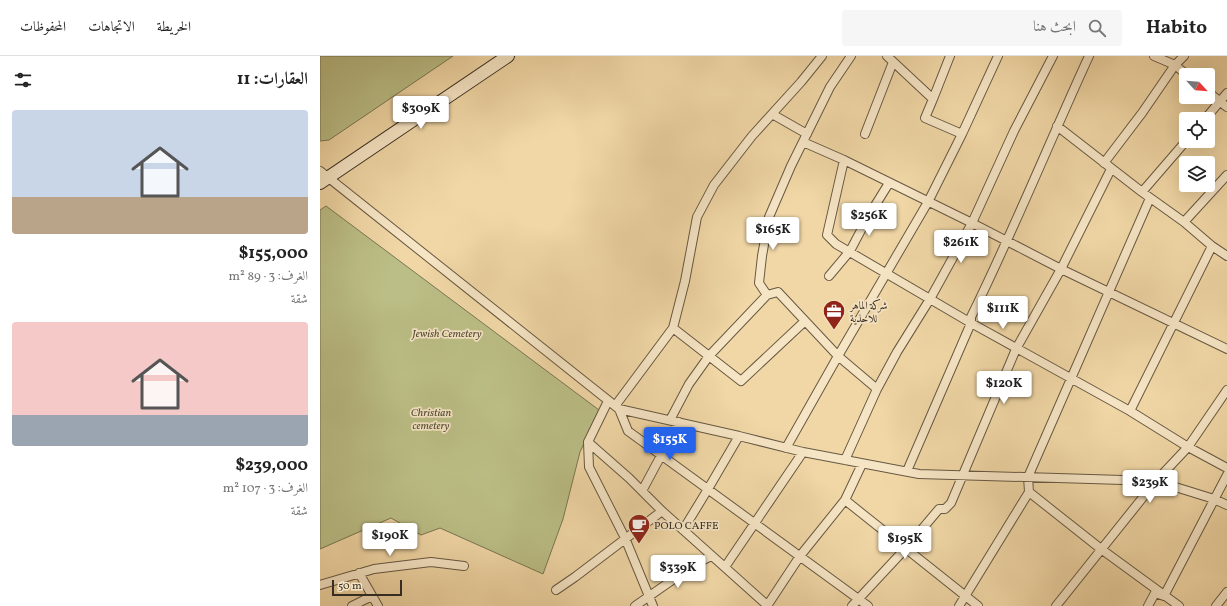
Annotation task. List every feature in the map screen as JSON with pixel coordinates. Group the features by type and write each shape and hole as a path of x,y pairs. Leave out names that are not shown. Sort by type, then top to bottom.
{"street":[{"path":"508,56 323,177 614,405 803,452 919,474 963,474 1156,481 1214,499 1227,505"},
{"path":"654,606 626,538 589,468 588,442 672,328 685,281 696,217 714,185 752,136 801,82 822,56"},
{"path":"767,295 759,283 769,217 791,166 830,87 850,56"},
{"path":"950,56 925,118 962,134"},
{"path":"786,448 928,202 962,134 998,56"},
{"path":"845,460 877,389 897,352 930,300 972,223 1014,131 1053,56"},
{"path":"907,471 970,323 971,317 1007,242 1089,56"},
{"path":"1154,56 1175,65 1179,68"},
{"path":"1104,163 1142,113 1175,65 1184,56"},
{"path":"865,134 890,59 933,99"},
{"path":"1211,112 1227,93"},
{"path":"1215,97 1227,107"},
{"path":"772,114 807,134"},
{"path":"1057,126 1227,256"},
{"path":"803,142 889,182 1061,269 1227,350"},
{"path":"1142,192 1180,148"},
{"path":"844,160 827,235 836,244 970,323 1130,411 1188,447 1227,468"},
{"path":"852,606 940,509 945,509 951,503 1016,349 1061,269 1111,168"},
{"path":"1184,222 1227,175"},
{"path":"829,276 850,252 868,217 889,182"},
{"path":"959,606 1029,492 1028,477 1150,198"},
{"path":"1130,411 1212,246"},
{"path":"670,420 689,384 709,356 767,295 778,292 838,356 877,389"},
{"path":"672,328 741,381 805,321"},
{"path":"1056,606 1156,481 1188,447 1227,390"},
{"path":"614,405 628,431 868,606"},
{"path":"642,491 679,422"},
{"path":"683,530 739,436"},
{"path":"588,442 630,478 662,511 767,606 800,556 845,500 862,464"},
{"path":"725,567 756,524 803,452"},
{"path":"1164,596 1227,475"},
{"path":"1029,492 1101,549 1179,606"},
{"path":"845,500 978,606"},
{"path":"556,590 662,511"},
{"path":"635,606 694,565 711,556"},
{"path":"320,585 374,569 431,562 464,566"},
{"path":"359,573 378,606"},
{"path":"1216,606 1227,592"},
{"path":"1148,606 1155,593 1164,596"},
{"path":"352,606 372,596"}],"green space":[{"path":"320,56 453,56 329,140 320,141"},
{"name":"Christian cemetery","path":"326,206 599,410 580,452 563,519 543,574 440,528 421,535 391,518 320,549 320,210"}],"place":[{"name":"شركة الماهر للاحذية","path":"834,330"},
{"name":"POLO CAFFE","path":"639,544"}],"park label":[{"name":"Jewish Cemetery","path":"447,333"}]}
